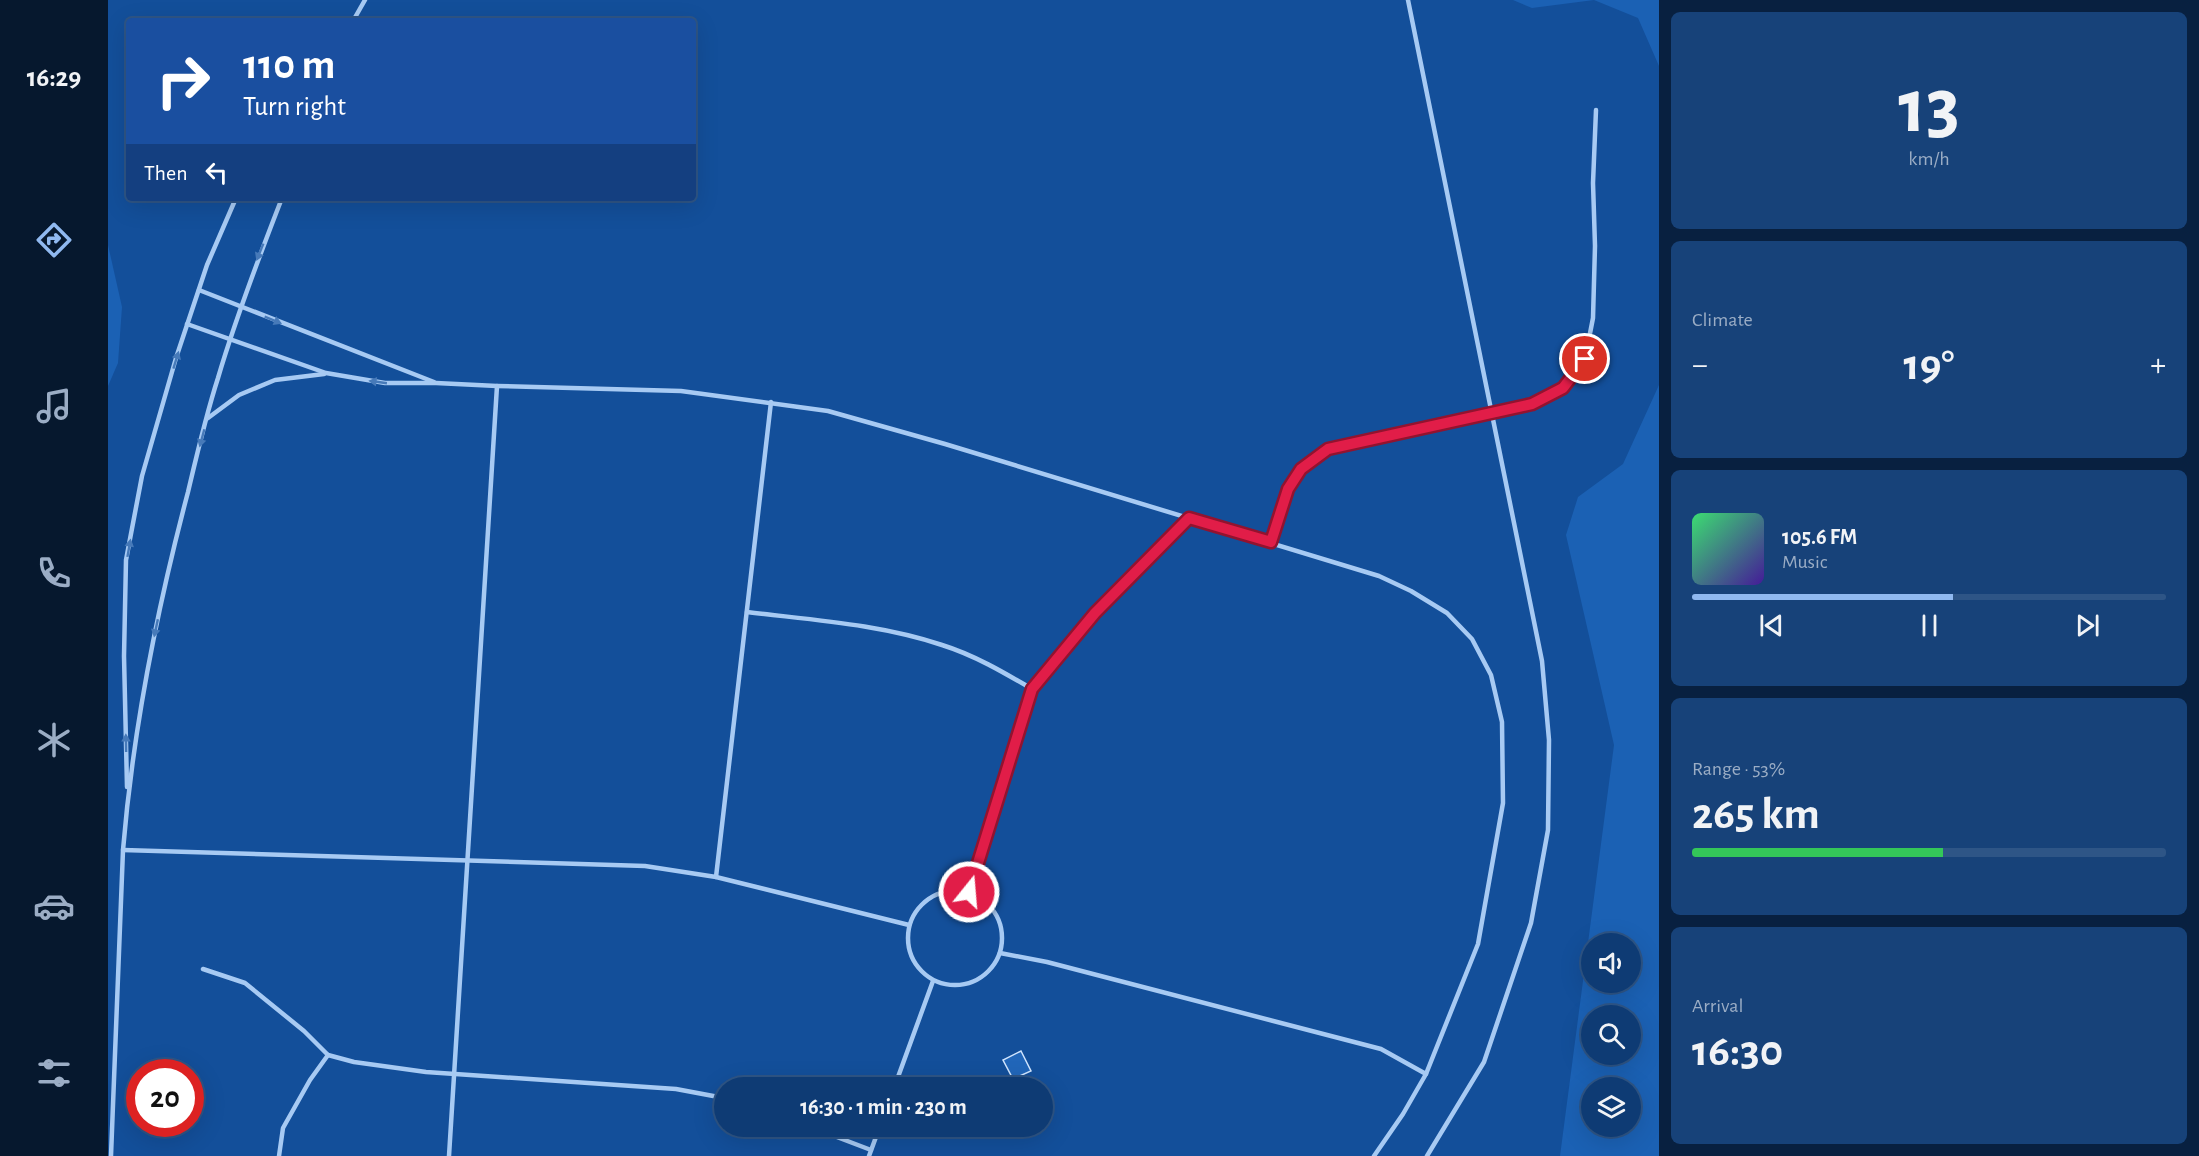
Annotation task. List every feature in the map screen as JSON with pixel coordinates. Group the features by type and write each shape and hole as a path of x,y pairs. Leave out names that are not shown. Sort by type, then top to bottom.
{"lane":[{"path":"354,18 365,0"},
{"path":"1408,0 1542,661 1549,740 1548,830 1531,923 1484,1062 1427,1156"},
{"path":"1271,542 1288,489 1301,469 1328,449 1532,404 1563,388 1585,359 1593,318 1595,246 1593,183 1596,110"},
{"path":"127,802 124,656 126,560 142,476 187,324 207,265 235,201"},
{"path":"111,1156 123,850 127,802 151,650 174,542 207,418 251,277 281,201"},
{"path":"199,290 436,383"},
{"path":"187,324 326,373 385,383 681,391 828,411 945,444 1379,576 1411,591 1448,613 1472,639 1491,675 1502,722 1503,802 1478,944 1426,1074 1403,1114 1374,1156"},
{"path":"207,418 238,395 276,380 326,373"},
{"path":"449,1156 497,386"},
{"path":"716,877 771,402"},
{"path":"969,892 1032,689 1095,613 1189,518"},
{"path":"747,612 877,627 942,645 987,663 1032,689"},
{"path":"123,850 645,866 716,877 909,926"},
{"path":"969,892 983,899 994,910 1000,923 1003,939 993,968 980,979 965,985 949,986 933,981 920,971 911,957 907,942 909,926 915,912 939,893 969,892"},
{"path":"1000,953 1047,962 1382,1048 1426,1074"},
{"path":"203,969 245,983 304,1031 328,1055 354,1062 453,1074 676,1089 714,1096"},
{"path":"898,1077 933,981"},
{"path":"279,1156 283,1128 310,1080 328,1055"},
{"path":"833,1137 870,1153 876,1137"}],"shaded area":[{"path":"1513,0 1594,0 1532,8"},
{"path":"1594,0 1659,0 1659,66 1638,18"},
{"path":"108,245 122,307 118,363 108,386"},
{"path":"1659,385 1659,1156 1560,1156 1581,993 1641,993 1641,933 1589,933 1614,745 1566,535 1578,497 1623,464"}],"building":[{"path":"1021,1051 1031,1071 1012,1077 1003,1060"}],"route":[{"path":"969,892 1032,689 1095,613 1189,518 1271,542 1288,489 1301,469 1328,449 1532,404 1563,388 1585,359"}]}
